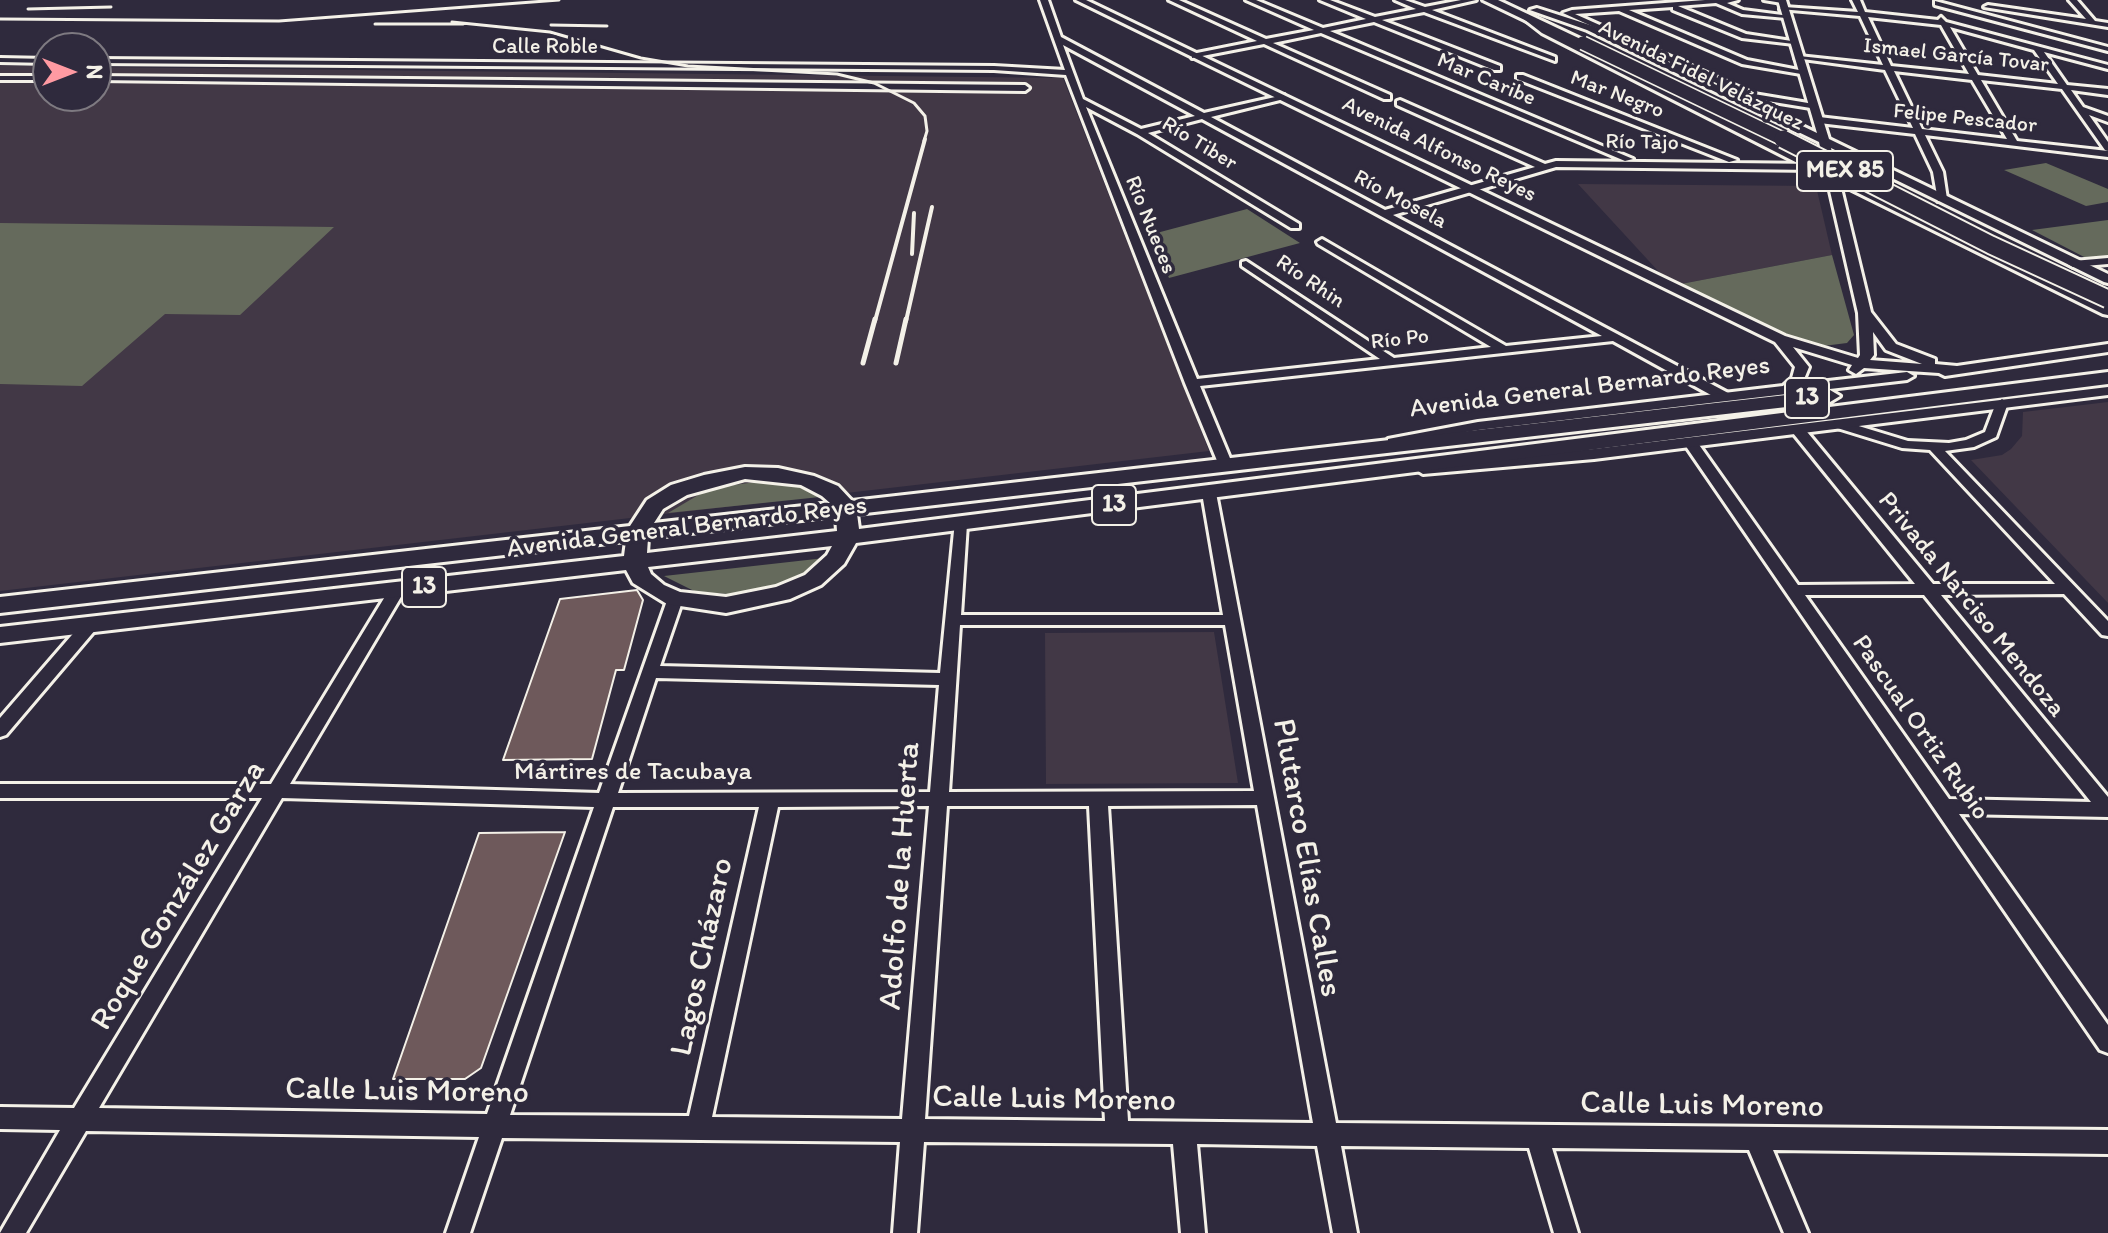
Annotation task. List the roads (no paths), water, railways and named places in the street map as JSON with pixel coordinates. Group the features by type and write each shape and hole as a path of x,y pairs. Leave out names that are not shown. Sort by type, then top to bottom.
{"highway":[{"name":"Avenida Fidel Velázquez","path":"1489,0 1529,13 2108,288"},
{"name":"Avenida Fidel Velázquez","path":"1512,0 1529,13"},
{"name":"Avenida Fidel Velázquez","path":"1591,42 1991,245 2108,297"}],"main road":[{"name":"Avenida General Bernardo Reyes","path":"0,605 2108,363"},
{"name":"Avenida General Bernardo Reyes","path":"0,635 960,524 2108,378"},
{"path":"745,473 778,474 807,480 830,491 846,507 848,537 836,559 813,580 782,594 726,605 675,599 641,578 635,562 638,531 655,505 679,490 711,479 745,473"}],"street":[{"name":"Río Nueces","path":"1044,0 1079,100 1225,463"},
{"name":"Avenida Alfonso Reyes","path":"1080,0 1799,347 1863,364 1962,370"},
{"path":"1173,0 1387,97"},
{"name":"Mar Caribe","path":"1250,0 1637,163"},
{"path":"1324,0 1497,68"},
{"path":"1399,0 1552,59"},
{"path":"1195,56 1472,0"},
{"path":"1529,13 1567,13 1734,0"},
{"path":"1768,0 1783,7 1819,120 1824,171 1865,313 1867,355 1863,364 1828,385"},
{"path":"1856,0 1938,172 1942,199"},
{"path":"2007,0 2015,11"},
{"path":"2073,0 2092,22"},
{"path":"1940,1 2108,25"},
{"path":"1940,1 2108,49"},
{"path":"1940,1 1942,23 2013,142"},
{"path":"1717,2 1742,12 1783,7 1942,23 2108,67"},
{"path":"1671,6 1749,37 1794,42"},
{"path":"1621,9 1745,62 1804,73"},
{"path":"1529,13 1545,31 2108,311"},
{"path":"1567,13 1760,99 1814,107"},
{"path":"1551,14 1590,28 1710,85 1823,143 2108,279"},
{"path":"1989,15 2108,34"},
{"path":"2021,43 2055,35"},
{"name":"Río Mosela","path":"1057,38 1725,397"},
{"path":"2037,48 2108,148"},
{"name":"Ismael García Tovar","path":"1799,58 2108,92"},
{"path":"0,60 32,61"},
{"name":"Calle Roble","path":"112,61 994,68 1027,73 1068,68"},
{"name":"Mar Negro","path":"1520,77 1745,165"},
{"path":"0,78 32,78"},
{"path":"112,78 1025,88"},
{"path":"1710,85 1738,90"},
{"path":"1140,132 1281,97"},
{"name":"Río Tiber","path":"1079,100 1140,132 1295,226"},
{"path":"1400,103 1543,167"},
{"path":"2081,109 2108,119"},
{"name":"Felipe Pescador","path":"1819,120 2108,154"},
{"path":"1767,142 1802,141 1804,136 1800,130"},
{"name":"Río Tajo","path":"1384,214 1566,163 1745,165 1824,171"},
{"path":"1844,181 1842,176 1848,171 1880,170"},
{"path":"1322,242 1503,349"},
{"path":"2073,264 2108,261"},
{"name":"Río Rhin","path":"1246,264 1391,361"},
{"path":"2057,288 2087,296 2108,297"},
{"path":"1865,313 1883,339 1898,351 1962,370"},
{"name":"Río Po","path":"1191,383 1614,338"},
{"path":"1799,347 1842,348 1867,338"},
{"path":"1780,339 1802,367 1799,379 1787,390"},
{"name":"Avenida General Bernardo Reyes","path":"1365,448 1466,427 1962,370 2108,348"},
{"name":"Avenida General Bernardo Reyes","path":"1380,470 1489,466 2108,391"},
{"path":"1839,424 1890,441 1935,448 1969,444 1991,434 2002,403"},
{"name":"Privada Narciso Mendoza","path":"1798,430 2108,810"},
{"name":"Pascual Ortiz Rubio","path":"1690,442 2108,1043"},
{"path":"1935,448 2108,631"},
{"name":"Plutarco Elías Calles","path":"1209,493 1345,1233"},
{"name":"Adolfo de la Huerta","path":"905,1233 960,524"},
{"path":"1793,590 1930,592 2069,589"},
{"name":"Roque González Garza","path":"12,1233 397,590"},
{"path":"458,1233 675,599"},
{"path":"953,620 1233,620"},
{"path":"0,730 90,625"},
{"path":"650,672 948,679"},
{"name":"Mártires de Tacubaya","path":"0,791 277,791 606,800 1265,798"},
{"path":"1098,798 1117,1133"},
{"name":"Lagos Cházaro","path":"698,1128 770,799"},
{"path":"1943,806 2108,810"},
{"name":"Calle Luis Moreno","path":"0,1118 913,1131 2108,1142"},
{"path":"1184,1133 1193,1233"},
{"path":"1537,1136 1566,1233"},
{"path":"1756,1139 1796,1233"}],"railway":[{"path":"0,19 279,21 559,0"},
{"path":"28,9 111,7"},
{"path":"452,22 550,32 641,58 688,66 837,74 874,83 914,103 925,116 927,131 924,141"},
{"path":"375,24 463,24"},
{"path":"551,25 607,26"},
{"path":"875,321 925,139"},
{"path":"906,321 932,207"},
{"path":"912,254 914,213"},
{"path":"863,363 875,319"},
{"path":"896,363 906,319"}]}
